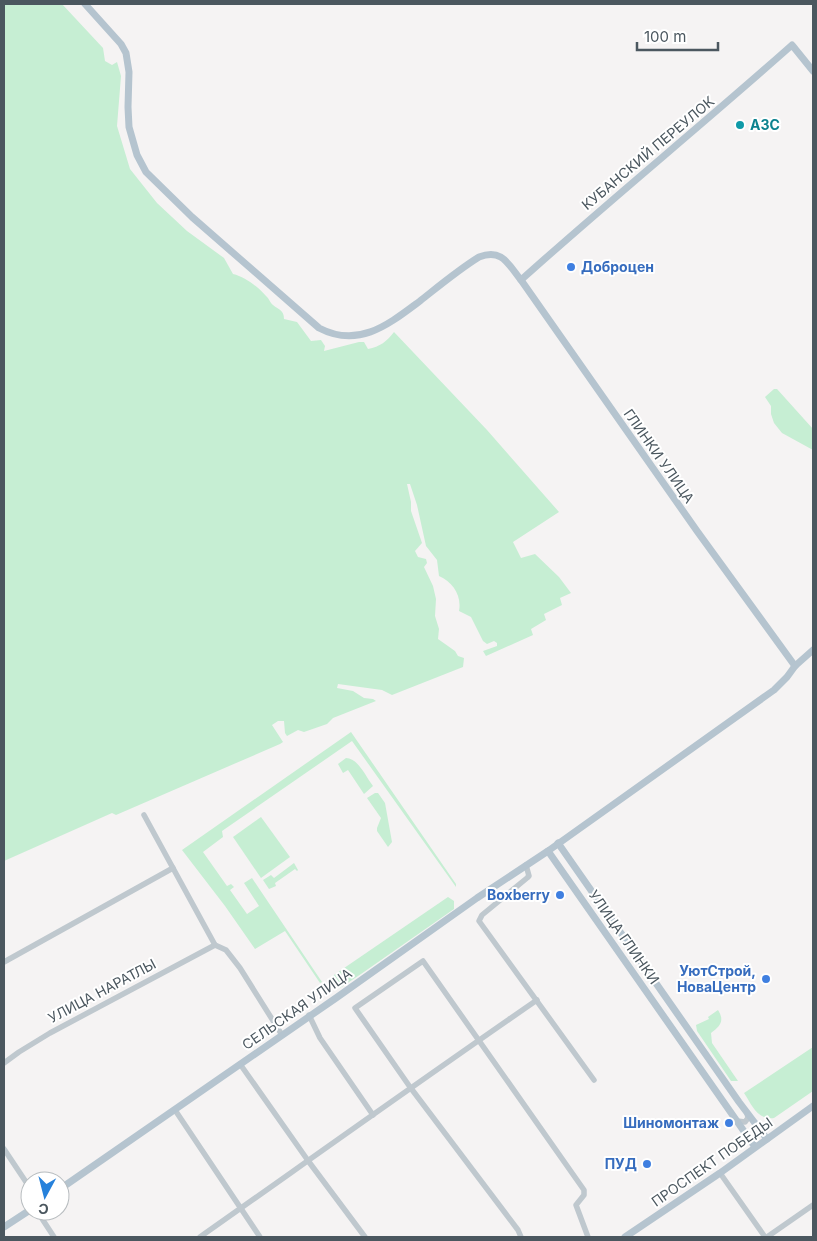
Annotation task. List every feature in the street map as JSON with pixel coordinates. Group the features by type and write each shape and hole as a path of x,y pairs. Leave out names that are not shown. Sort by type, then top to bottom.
{"main road":[{"name":"ГЛИНКИ УЛИЦА","path":"85,4 121,44 126,53 129,72 129,127 137,155 146,172 161,189 199,224 319,328 340,336 355,336 371,332 384,327 479,257 492,254 504,258 696,531 795,666"},
{"name":"КУБАНСКИЙ ПЕРЕУЛОК","path":"521,280 792,46 813,71"},
{"path":"548,851 774,690 795,666 813,650"},
{"name":"УЛИЦА ГЛИНКИ","path":"558,843 767,1139"},
{"name":"УЛИЦА ГЛИНКИ","path":"548,851 755,1147"},
{"name":"СЕЛЬСКАЯ УЛИЦА","path":"70,1182 477,898 548,851"},
{"name":"ПРОСПЕКТ ПОБЕДЫ","path":"625,1237 813,1106"},
{"path":"4,1227 20,1217"}],"street":[{"path":"144,815 215,945 226,950 240,968 282,1035"},
{"path":"526,865 529,876 482,915 479,921 594,1080"},
{"path":"4,962 173,868"},
{"name":"УЛИЦА НАРАТЛЫ","path":"4,1063 50,1034 215,945"},
{"path":"521,1237 518,1230 410,1087 355,1008 423,961 584,1190 584,1195 576,1205 588,1237"},
{"path":"200,1237 308,1162 410,1087 537,1000"},
{"path":"310,1015 320,1038 373,1115"},
{"path":"240,1064 308,1162 364,1237"},
{"path":"176,1110 260,1237"},
{"path":"737,1121 745,1122 748,1118 747,1113"},
{"path":"4,1149 20,1173"},
{"path":"720,1172 766,1237 813,1205"},
{"path":"44,1221 54,1237"}],"green space":[{"path":"4,4 62,4 103,48 105,61 112,65 117,62 121,76 117,126 130,169 157,203 187,231 224,258 233,274 259,289 282,312 284,319 297,322 311,341 321,340 325,346 324,351 359,342 364,342 368,349 376,347 394,332 487,430 559,512 513,542 521,558 535,554 559,577 571,593 560,598 562,605 544,614 546,620 531,629 533,635 486,656 483,651 497,646 497,643 494,641 487,644 483,641 471,617 459,611 460,605 455,590 439,576 437,560 426,546 417,505 410,484 407,484 411,511 422,543 415,551 418,557 426,559 427,563 424,567 433,586 436,599 435,616 439,629 438,639 455,651 458,656 464,658 463,667 392,695 382,690 338,684 337,688 353,691 364,698 376,701 333,718 327,724 304,732 298,730 287,736 284,721 278,721 272,725 283,742 280,744 116,815 112,813 4,861"},
{"path":"774,389 777,389 813,429 813,450 782,433 774,423 771,406 765,397"},
{"path":"351,732 456,884 456,887 352,741 222,831 223,837 203,852 227,886 231,884 234,887 230,890 247,914 259,906 244,883 252,878 322,982 320,983 285,931 255,949 182,850"},
{"path":"346,758 358,764 373,786 364,794 348,770 343,773 338,764"},
{"path":"378,793 385,803 392,842 388,847 377,831 381,818 367,798"},
{"path":"261,817 290,857 261,878 233,837"},
{"path":"294,863 298,870 295,869 275,883 276,886 269,889 263,880 271,875 274,878"},
{"path":"448,897 454,901 454,909 340,988 334,989 330,983 331,977"},
{"path":"718,1010 721,1020 719,1026 711,1033 712,1043 738,1081 731,1081 697,1031 696,1025 709,1019 708,1017"},
{"path":"813,1047 813,1091 774,1118 763,1117 759,1114 744,1093"}],"place":[{"name":"АЗС","path":"740,125"},
{"name":"Доброцен","path":"571,267"},
{"name":"Boxberry","path":"560,895"},
{"name":"УютСтрой, НоваЦентр","path":"766,979"},
{"name":"Шиномонтаж","path":"729,1123"},
{"name":"ПУД","path":"647,1164"}]}
